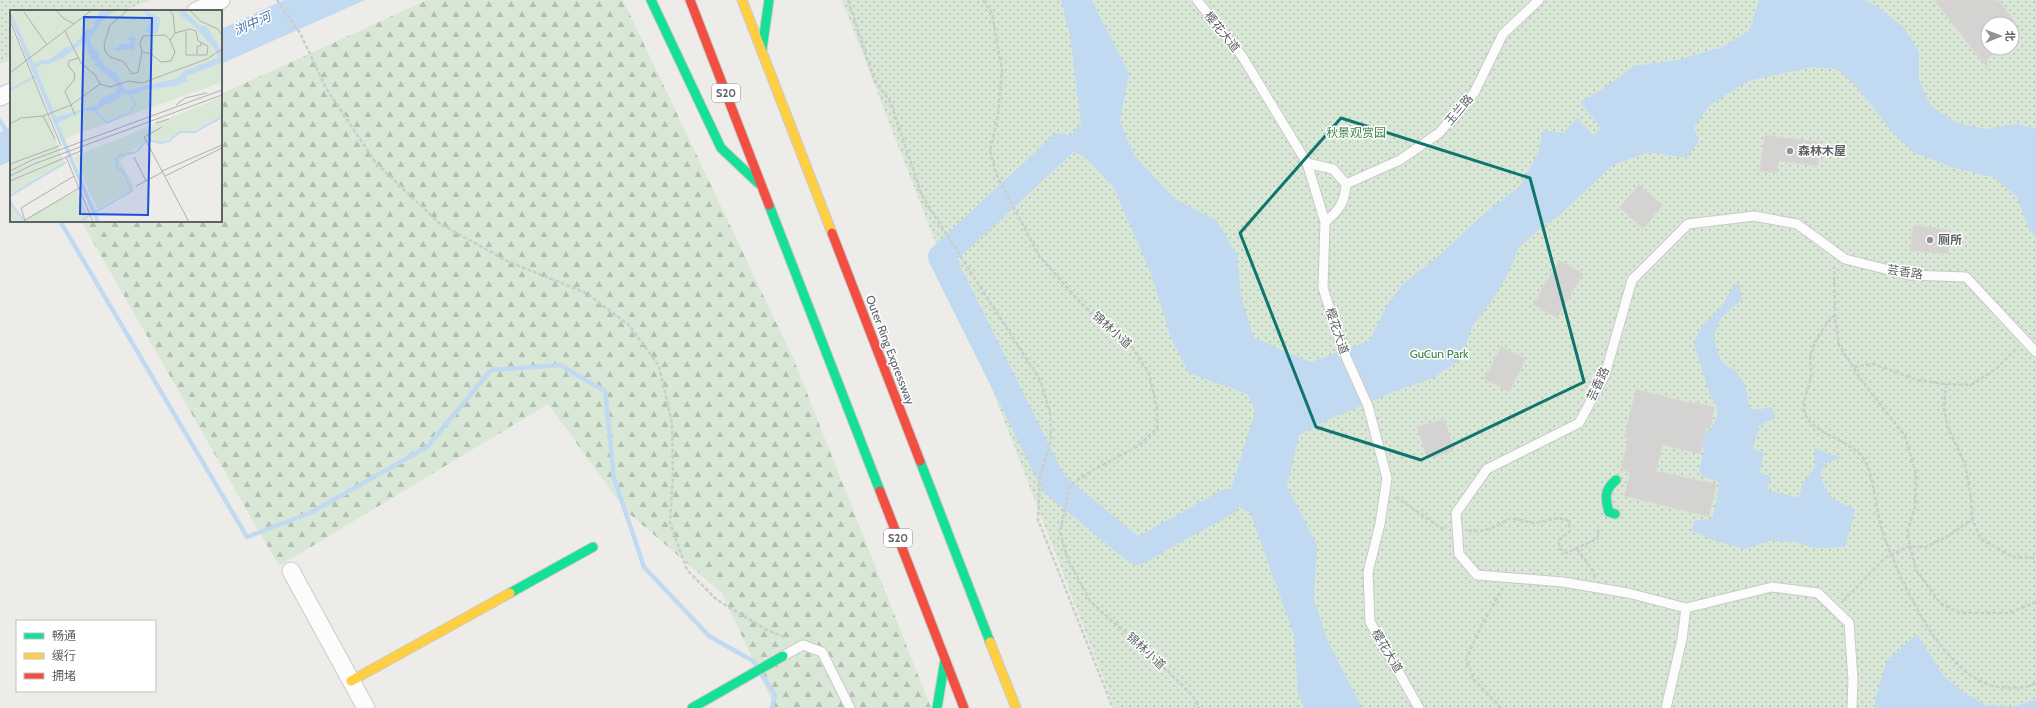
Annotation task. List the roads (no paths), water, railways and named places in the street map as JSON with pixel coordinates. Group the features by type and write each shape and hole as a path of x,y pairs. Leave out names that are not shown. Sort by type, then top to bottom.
{"main road":[{"path":"651,0 721,148 762,186"},
{"name":"S20","path":"690,0 964,708"},
{"name":"Outer Ring Expressway","path":"742,0 1016,708"},
{"path":"762,52 769,0"},
{"path":"1612,513 1605,495 1608,486 1616,480"},
{"path":"351,681 593,547"},
{"path":"692,708 783,656"},
{"path":"937,708 946,660"}],"street":[{"path":"198,10 221,0"},
{"path":"0,97 10,92"},
{"path":"291,571 366,708"}],"lane":[{"name":"樱花大道","path":"1197,0 1242,56 1307,163 1325,222 1323,288 1342,348 1368,406 1387,478 1380,524 1368,572 1370,622 1419,708"},
{"name":"玉兰路","path":"1346,184 1400,160 1439,133 1474,93 1503,34 1539,0"},
{"path":"1307,163 1333,168 1346,184 1345,199 1332,216 1325,222"},
{"name":"芸香路","path":"1686,608 1628,593 1563,582 1477,575 1459,554 1456,513 1487,469 1579,423 1605,375 1632,280 1688,224 1754,216 1797,224 1845,259 1908,275 1966,277 2036,352"},
{"path":"1666,708 1682,638 1686,608 1772,587 1818,593 1849,623 1853,680 1852,708"},
{"path":"783,656 803,646 822,652 850,708"}],"water":[{"path":"284,0 365,0 222,64 222,29"},
{"path":"1061,0 1091,0 1129,73 1120,121 1134,155 1174,198 1216,220 1237,254 1241,297 1254,338 1311,362 1369,341 1386,307 1403,284 1441,254 1479,218 1520,186 1539,151 1543,130 1563,133 1577,118 1593,135 1601,128 1580,102 1604,88 1634,66 1678,60 1720,48 1750,30 1759,0 1866,0 1882,10 1904,28 1919,52 1919,80 1931,106 1957,123 1986,129 2017,124 2036,129 2036,238 2029,230 2017,197 1993,177 1955,168 1915,153 1895,135 1855,85 1837,69 1811,67 1748,81 1710,105 1694,127 1699,141 1686,158 1649,152 1613,165 1562,213 1537,231 1518,249 1508,274 1491,302 1472,327 1461,359 1433,378 1398,390 1335,417 1299,435 1287,487 1317,544 1314,599 1328,642 1362,708 1304,708 1298,693 1294,635 1250,512 1227,502 1255,412 1248,394 1189,373 1171,338 1152,276 1114,188 1085,157 1061,146 1081,123 1070,36"},
{"path":"10,127 10,161 0,166 0,132"},
{"path":"1739,283 1742,299 1720,319 1714,337 1717,352 1723,363 1735,371 1745,385 1749,407 1755,410 1772,407 1775,418 1759,426 1753,448 1764,453 1759,473 1771,476 1767,490 1799,498 1802,484 1815,468 1815,448 1841,458 1828,462 1820,474 1826,489 1832,497 1855,509 1845,547 1815,548 1795,542 1769,541 1745,549 1713,540 1692,531 1694,521 1711,519 1713,516 1720,485 1716,480 1703,477 1699,471 1704,449 1701,447 1699,429 1710,431 1717,417 1717,408 1709,392 1694,343 1702,326 1719,310 1733,288"},
{"path":"1917,634 1943,675 1963,692 1986,705 2012,707 2036,700 2036,708 1875,708 1876,696 1887,661"}],"waterway":[{"name":"浏中河","path":"0,121 10,136"},
{"path":"1061,146 941,257 1054,484 1137,552 1227,502"},
{"path":"61,222 247,537 310,513 427,447 491,370 560,365 605,391 614,478 644,567 709,636 753,661 756,665"},
{"path":"762,675 775,695 772,708"}],"place":[{"name":"森林木屋","path":"1790,151"},
{"name":"厕所","path":"1930,240"}],"park label":[{"name":"秋景观赏园","path":"1356,133"},
{"name":"GuCun Park","path":"1439,354"}]}
